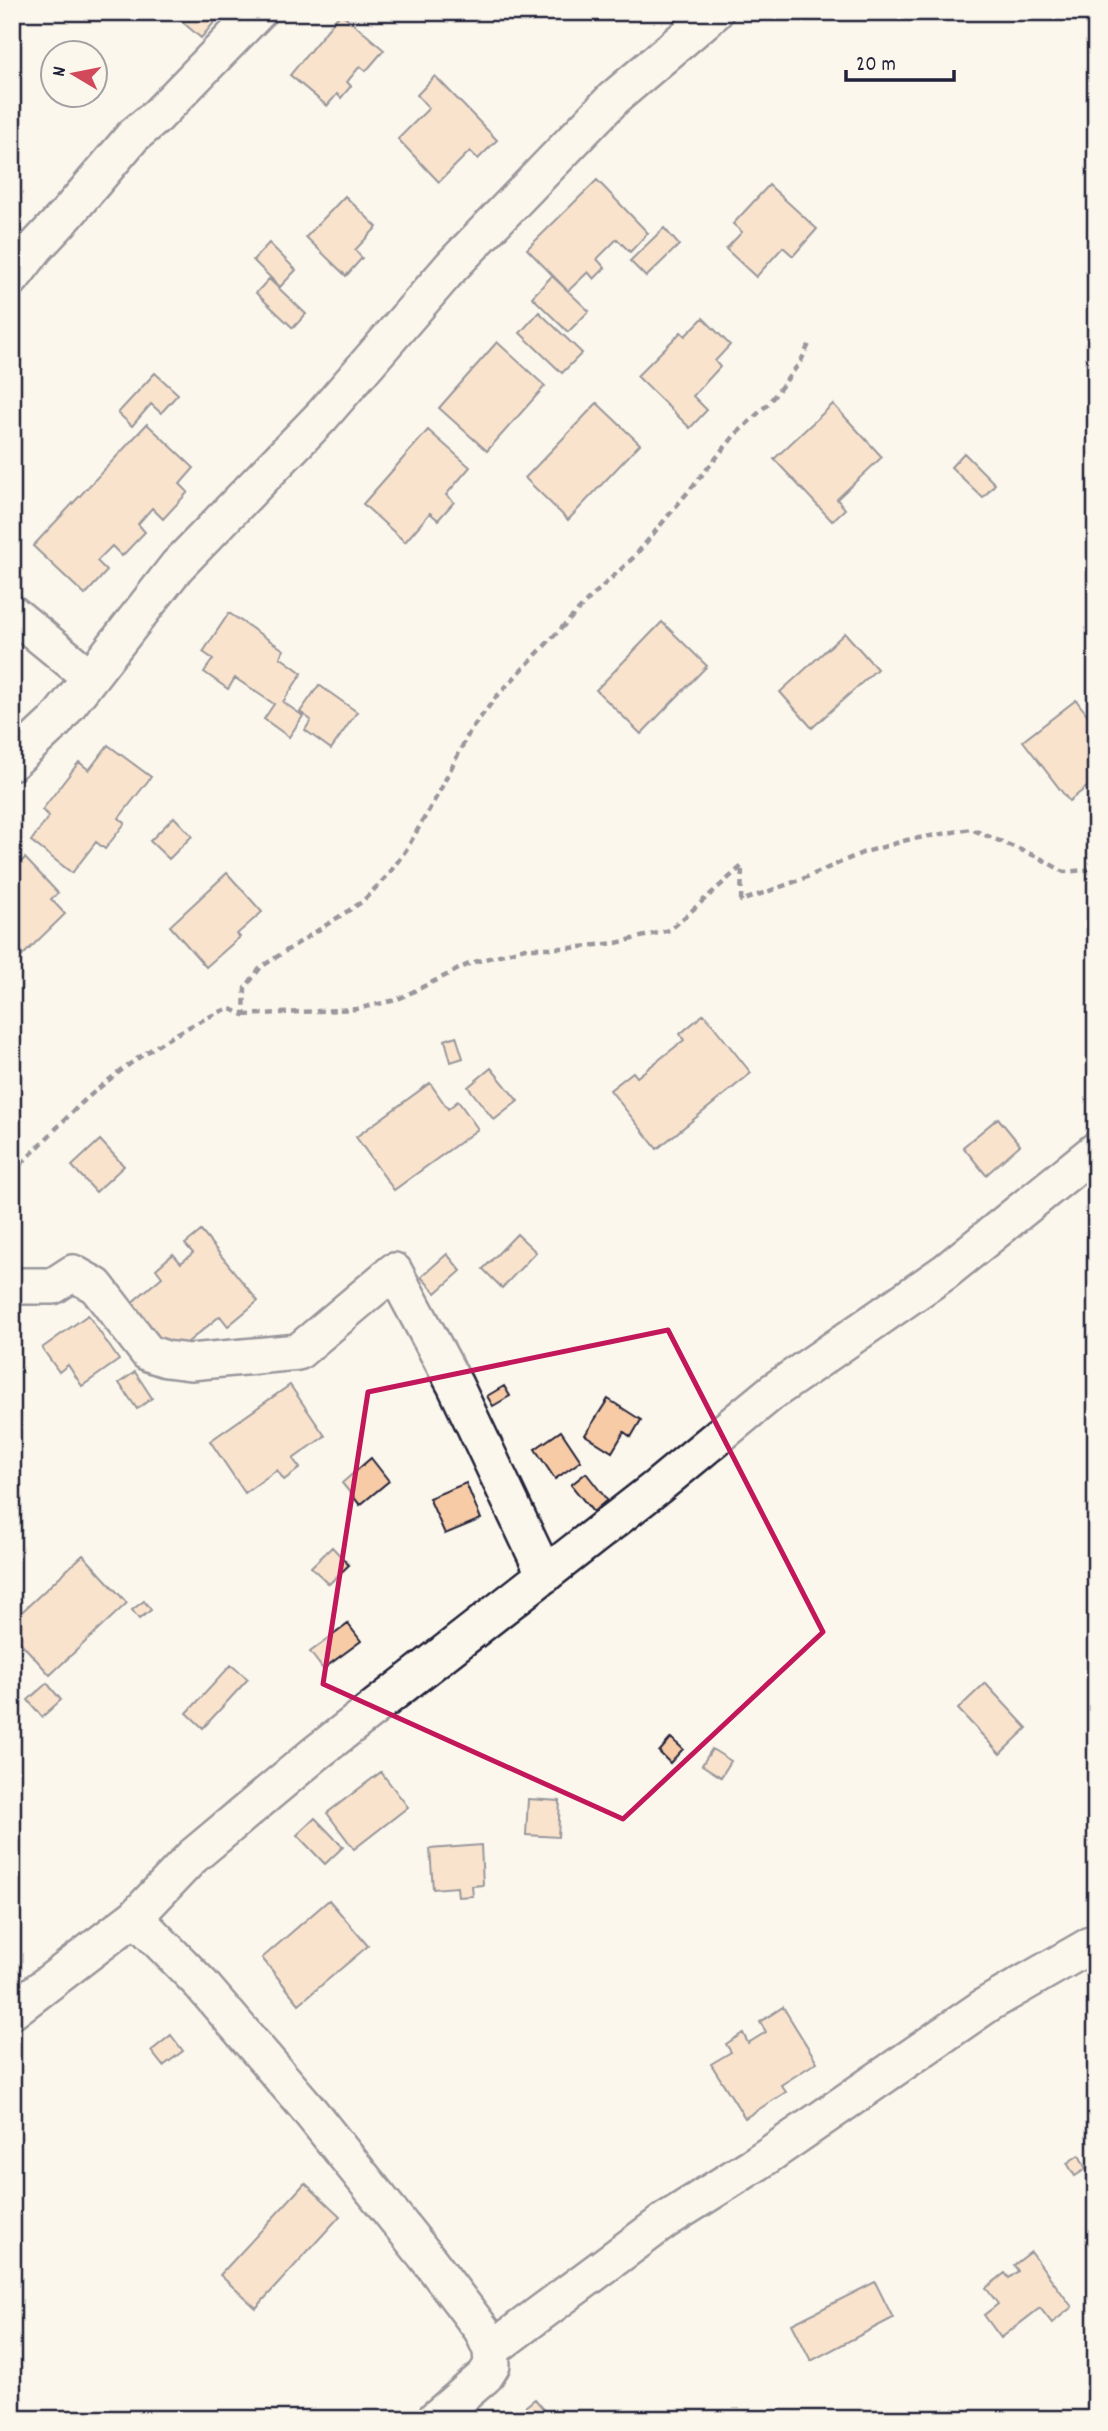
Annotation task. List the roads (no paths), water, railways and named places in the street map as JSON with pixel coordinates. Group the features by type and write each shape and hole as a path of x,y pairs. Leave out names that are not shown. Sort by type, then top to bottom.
{"street":[{"path":"12,278 133,136 156,117 258,12"},
{"path":"12,762 56,720 177,566 322,416 451,267 614,98 715,12"},
{"path":"12,612 90,677"},
{"path":"12,2011 135,1917 192,1857 315,1754 545,1575 772,1392 945,1272 1096,1150"},
{"path":"12,1286 53,1286 74,1273 96,1286 148,1353 190,1362 298,1352 394,1271 455,1385 545,1575"},
{"path":"135,1917 201,1984 312,2114 432,2263 482,2330 491,2350 492,2365 485,2376 435,2419"},
{"path":"491,2350 666,2220 757,2163 988,2004 1096,1942"}]}
